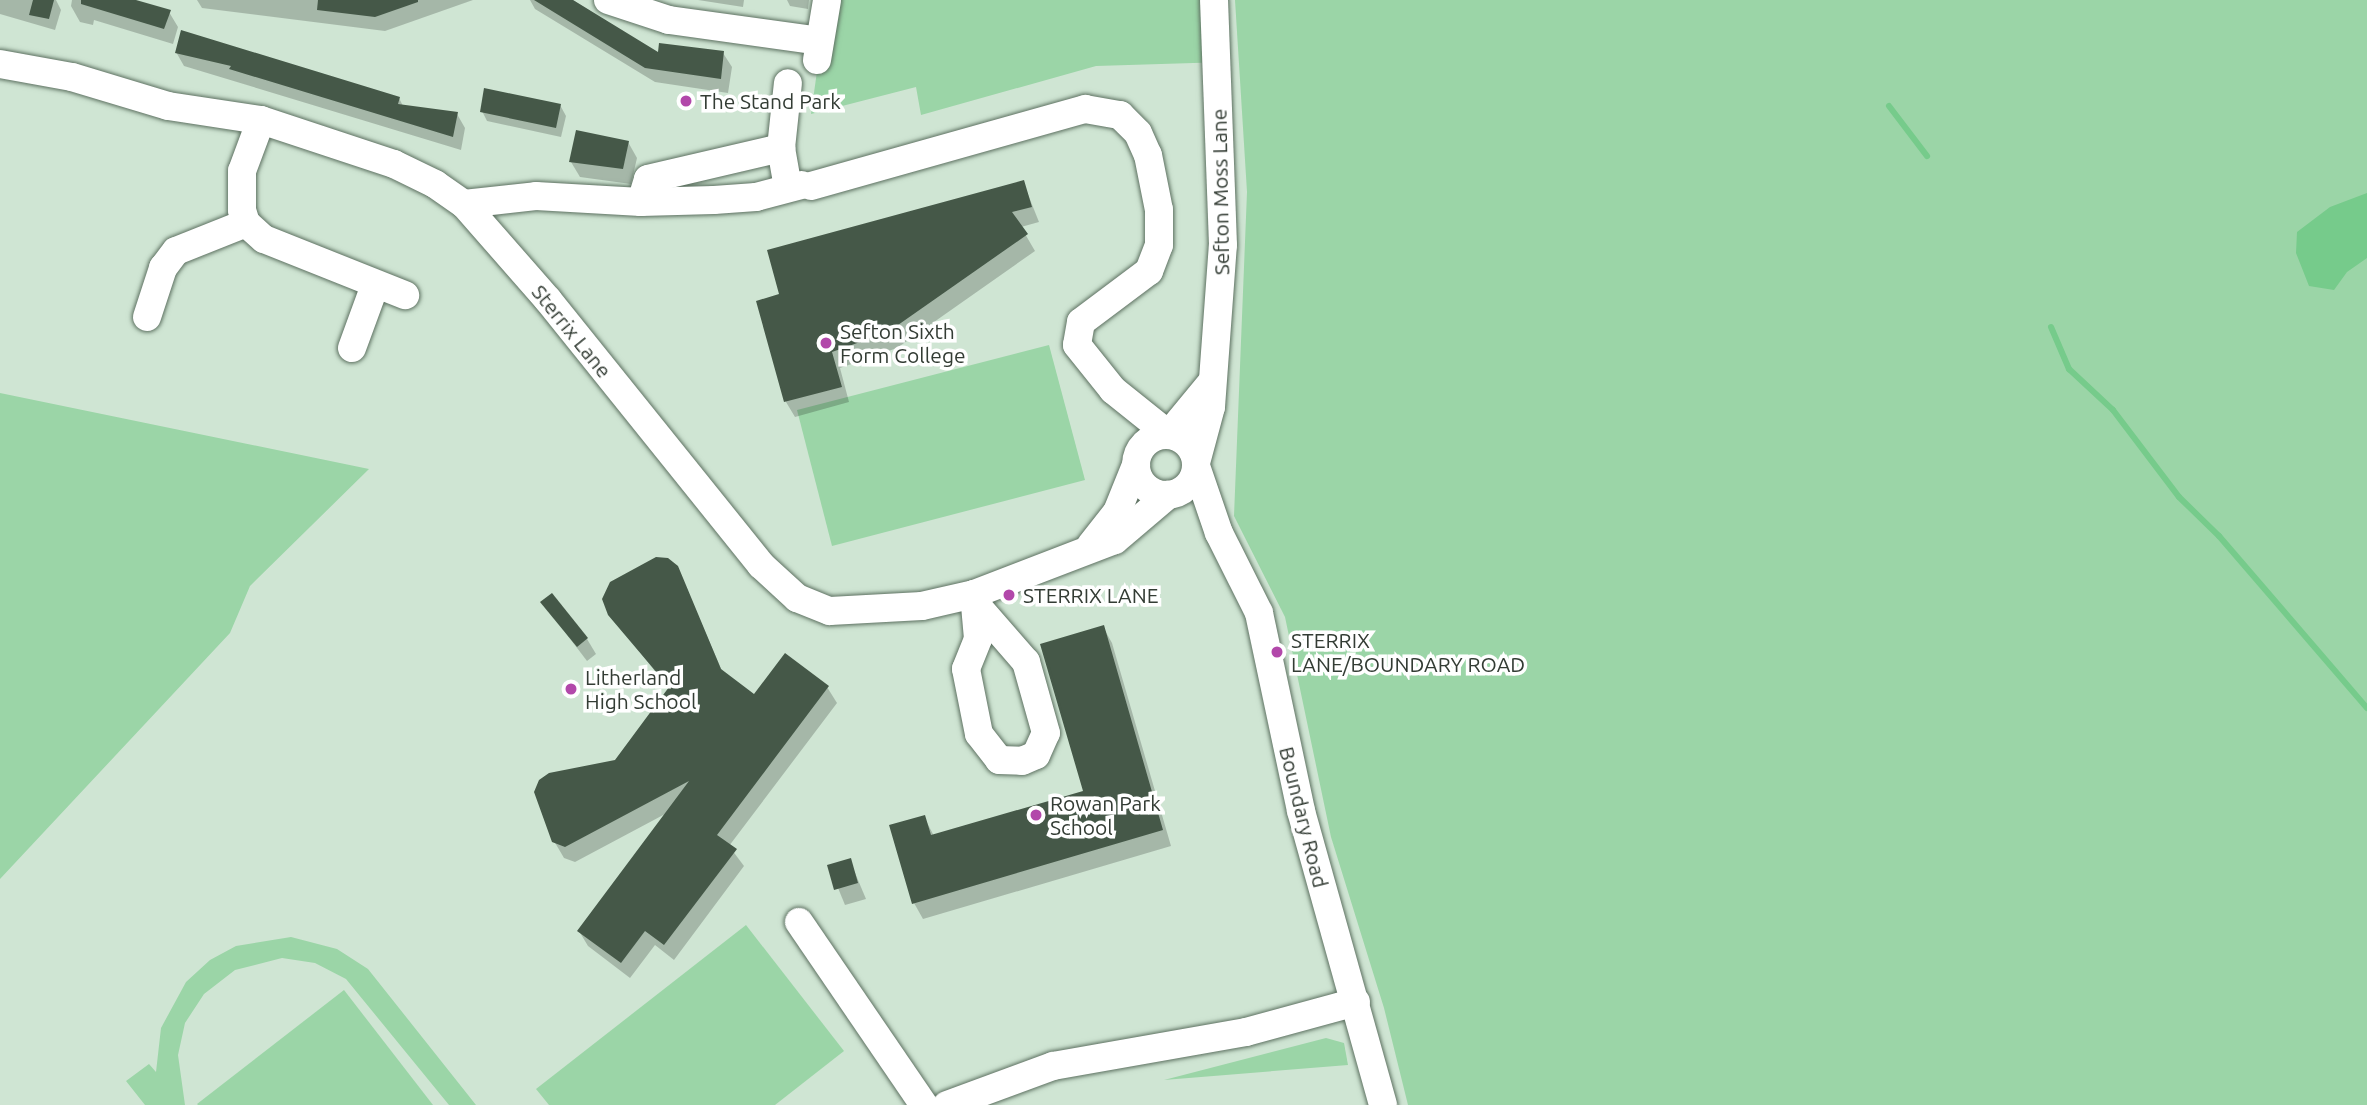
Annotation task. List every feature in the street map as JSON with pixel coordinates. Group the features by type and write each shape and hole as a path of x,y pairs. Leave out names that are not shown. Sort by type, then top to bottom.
{"street":[{"path":"608,0 669,20 818,51 827,0"},
{"name":"Sefton Moss Lane","path":"1196,464 1211,407 1210,384 1223,245 1214,0"},
{"name":"Sterrix Lane","path":"0,64 72,77 168,106 261,120 394,164 464,204 548,300 761,565 797,598 830,611 875,611 976,601 1090,547 1115,540 1169,495"},
{"path":"788,83 781,148 800,186"},
{"path":"464,204 536,196 641,202 756,197 1085,109 1120,115 1138,132 1148,155 1159,210 1159,245 1149,271 1087,315 1077,330 1080,352 1113,390 1168,434 1185,440 1196,464 1185,488 1169,495 1149,490 1136,462 1113,390"},
{"path":"261,120 242,170 242,210 246,223 264,239 405,295"},
{"path":"641,202 648,179 781,148"},
{"path":"147,317 163,268 176,251 246,223"},
{"path":"352,348 375,285"},
{"path":"1090,547 1116,512 1136,462 1150,438 1168,434 1210,384"},
{"name":"Boundary Road","path":"1196,464 1219,533 1259,613 1301,811 1383,1105"},
{"name":"Boundary Road","path":"1169,495 1219,533"},
{"path":"976,601 1027,662 1046,733 1036,755 1021,761 999,760 979,734 966,669 978,639 976,601"},
{"path":"799,922 924,1105"},
{"path":"947,1105 1053,1066 1246,1032 1356,1002"}],"shaded area":[{"path":"827,0 1222,0 1226,62 1096,66 921,115 916,87 811,114"},
{"path":"1235,0 2367,0 2367,1105 1408,1105 1384,1008 1331,837 1285,617 1234,516 1247,192"},
{"path":"2367,193 2367,258 2347,272 2334,290 2309,286 2296,253 2297,232 2330,207"},
{"path":"1049,345 1085,480 832,546 797,410"},
{"path":"0,393 369,469 250,586 230,633 0,879"},
{"path":"746,925 844,1051 775,1105 549,1105 536,1089"},
{"path":"291,937 337,949 368,969 476,1105 449,1105 346,979 315,963 282,958 235,970 204,994 185,1023 178,1055 185,1105 145,1105 126,1081 149,1064 156,1072 161,1028 186,982 210,960 236,946"},
{"path":"344,990 433,1105 197,1104"},
{"path":"1326,1038 1344,1043 1348,1065 1164,1080"}],"building":[{"path":"33,0 54,0 49,19 29,15"},
{"path":"81,0 136,0 171,10 164,29 81,4"},
{"path":"318,0 418,2 375,17 317,10"},
{"path":"534,0 573,0 658,52 659,43 724,51 721,79 645,68"},
{"path":"181,30 400,97 398,104 458,112 453,137 229,69 231,66 175,53"},
{"path":"484,88 561,104 556,128 480,112"},
{"path":"576,130 629,141 623,169 569,162"},
{"path":"1024,180 1032,207 1012,212 1028,234 888,332 832,352 842,387 784,402 756,301 779,294 767,250"},
{"path":"656,557 668,558 678,566 721,669 754,694 785,653 829,686 717,835 737,849 664,945 645,931 621,963 577,931 689,781 565,847 552,842 534,792 539,780 549,773 615,760 669,687 608,615 602,599 610,582"},
{"path":"552,593 588,638 577,647 540,602"},
{"path":"1104,625 1163,830 912,904 889,825 925,815 931,835 1083,791 1040,644"},
{"path":"851,858 858,883 834,890 827,865"}],"waterway":[{"path":"1889,106 1927,156"},
{"path":"2051,327 2069,369 2113,410 2179,497 2219,536 2367,708"}],"place":[{"name":"The Stand Park","path":"686,101"},
{"name":"Sefton Sixth Form College","path":"826,343"},
{"name":"STERRIX LANE","path":"1009,595"},
{"name":"STERRIX LANE/BOUNDARY ROAD","path":"1277,652"},
{"name":"Litherland High School","path":"571,689"},
{"name":"Rowan Park School","path":"1036,815"}]}
